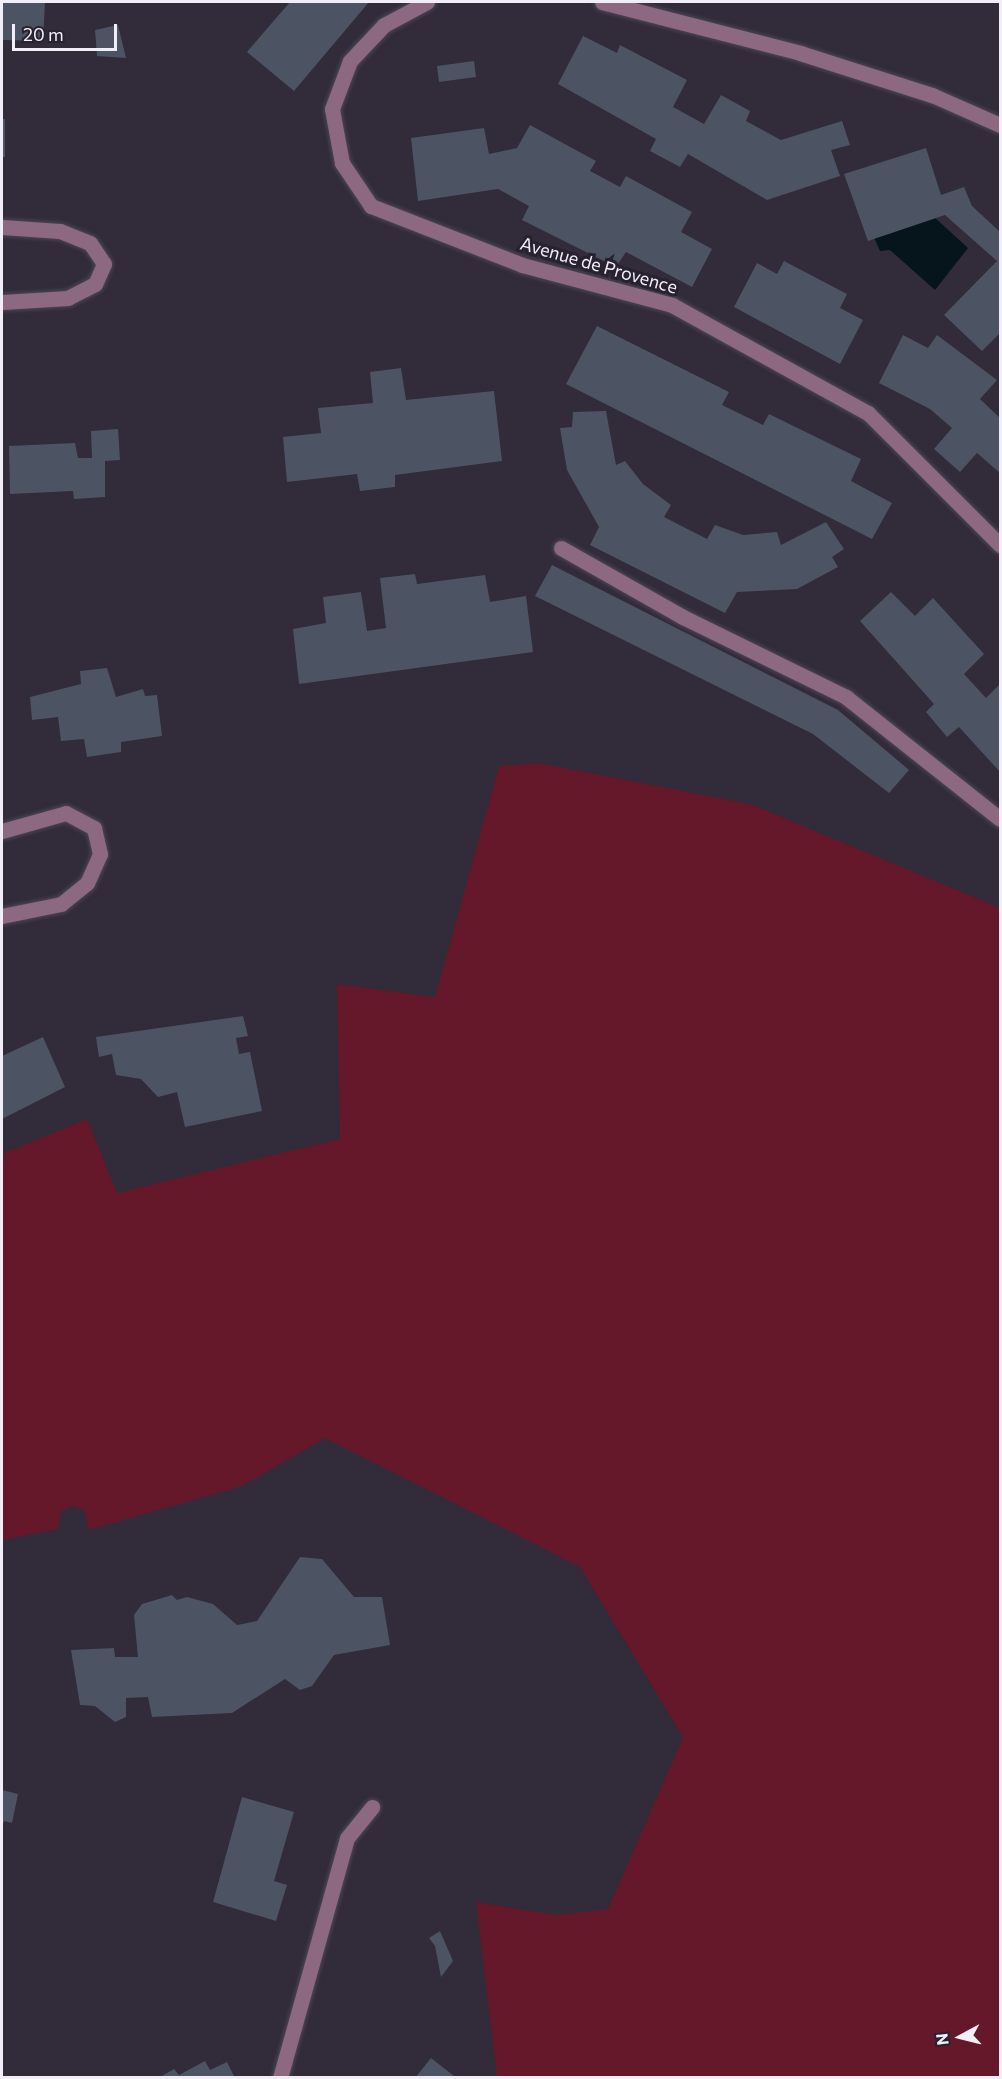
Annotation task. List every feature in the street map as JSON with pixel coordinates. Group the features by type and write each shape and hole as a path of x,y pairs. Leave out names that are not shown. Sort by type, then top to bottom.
{"street":[{"name":"Avenue de Provence","path":"427,2 384,25 350,61 332,109 342,164 371,206 522,265 672,305 868,413 1000,545"},
{"path":"602,2 800,52 932,95 1000,125"},
{"path":"2,227 60,231 90,243 104,264 95,284 68,298 2,302"},
{"path":"561,548 683,617 846,697 1000,819"},
{"path":"2,831 66,813 94,828 100,854 87,883 61,904 2,916"},
{"path":"280,2078 347,1838 372,1807"}],"shaded area":[{"path":"922,206 968,248 935,290 890,250 880,251 872,233"},
{"path":"539,763 750,804 1000,908 1000,2077 497,2077 476,1902 557,1915 608,1909 683,1737 580,1567 325,1438 242,1486 88,1530 85,1511 73,1506 61,1511 58,1529 2,1540 2,1154 87,1119 117,1193 340,1139 337,984 435,997 499,766"}],"building":[{"path":"3,2 45,2 43,41 2,40"},
{"path":"290,2 369,2 294,91 247,52"},
{"path":"118,25 126,58 97,56 95,30"},
{"path":"583,36 617,53 620,45 687,80 673,107 704,124 721,95 750,111 746,121 781,140 842,121 850,145 831,150 840,176 767,200 688,154 680,167 650,151 656,139 558,84"},
{"path":"474,61 476,77 439,82 437,66"},
{"path":"2,119 5,119 5,157 2,157"},
{"path":"530,125 596,161 590,171 620,187 626,176 692,212 681,232 712,249 692,287 626,252 616,267 522,220 529,206 498,189 418,201 411,138 484,128 489,154 517,148"},
{"path":"926,148 941,195 964,187 972,206 1000,232 1000,333 982,351 944,315 997,261 945,215 868,241 844,174"},
{"path":"784,261 847,294 840,308 863,320 840,364 734,307 757,263 777,274"},
{"path":"597,326 729,392 722,405 763,425 769,414 861,459 851,481 892,503 872,539 566,384"},
{"path":"903,335 928,348 937,335 997,380 980,399 1000,418 1000,473 977,453 960,472 934,449 952,428 930,409 879,383"},
{"path":"401,368 406,400 494,391 502,461 395,475 395,487 360,491 357,474 287,482 283,437 321,433 318,408 373,403 370,372"},
{"path":"606,411 616,465 625,461 643,484 671,505 664,517 707,539 715,525 743,535 777,532 781,545 826,522 844,549 832,557 838,567 797,589 737,592 725,613 590,545 599,527 567,470 560,428 572,427 573,412"},
{"path":"118,429 120,460 105,461 105,497 74,499 73,491 10,494 9,446 75,443 78,458 92,458 91,431"},
{"path":"552,565 838,710 909,770 889,793 813,734 535,596"},
{"path":"415,574 417,584 485,575 490,602 526,596 533,652 299,684 293,629 326,623 323,597 361,592 367,631 386,628 380,578"},
{"path":"891,592 915,616 933,598 984,654 964,674 986,698 1000,684 1000,772 959,727 947,737 926,712 934,704 860,621"},
{"path":"107,668 116,697 143,689 145,696 157,695 162,736 121,742 121,752 87,757 84,739 61,741 58,717 32,720 30,697 81,684 80,671"},
{"path":"243,1016 248,1036 236,1038 239,1054 250,1052 262,1111 185,1127 177,1092 158,1097 141,1079 116,1075 112,1054 99,1057 96,1037"},
{"path":"43,1037 65,1087 2,1119 2,1056"},
{"path":"300,1557 322,1559 354,1597 382,1597 390,1645 334,1655 312,1686 300,1690 285,1679 232,1713 152,1717 148,1697 126,1698 126,1717 115,1722 95,1706 80,1705 71,1650 114,1648 115,1657 138,1657 134,1615 142,1604 172,1595 177,1600 187,1597 213,1604 237,1625 257,1621"},
{"path":"2,1790 18,1794 12,1823 4,1821 2,1826"},
{"path":"242,1797 294,1812 274,1881 287,1885 276,1921 213,1902"},
{"path":"440,1931 453,1961 441,1977 435,1946 429,1938"},
{"path":"431,2058 454,2076 452,2078 415,2078"},
{"path":"205,2061 210,2070 227,2062 235,2078 158,2078 174,2069 179,2075"}]}
